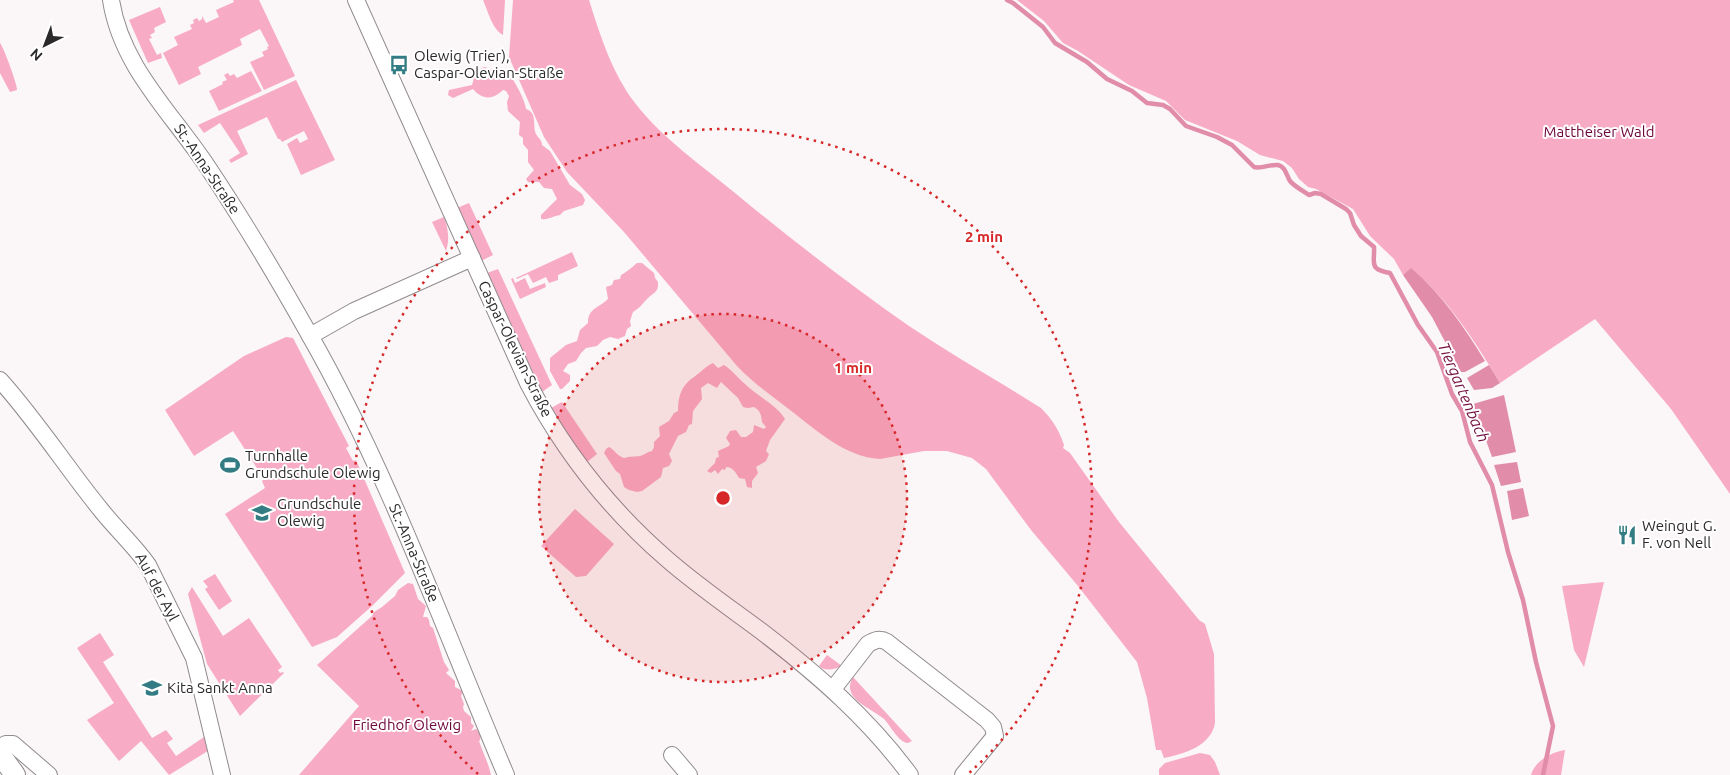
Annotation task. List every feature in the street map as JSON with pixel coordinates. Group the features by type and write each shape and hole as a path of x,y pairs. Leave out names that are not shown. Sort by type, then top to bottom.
{"street":[{"name":"St.-Anna-Straße","path":"111,0 120,32 140,74 215,179 245,225 310,336 366,444 457,654 506,775"},
{"name":"Caspar-Olevian-Straße","path":"356,0 528,383 554,429 601,492 644,539 669,561 832,689 872,728 910,775"},
{"path":"310,336 381,299 472,258"},
{"name":"Auf der Ayl","path":"0,380 25,408 102,511 139,552 148,565 194,658 222,775"},
{"path":"832,689 868,644 875,640 887,642 987,720 993,727 995,736 963,775"},
{"path":"0,747 6,744 13,744 49,775"},
{"path":"0,754 15,775"},
{"path":"672,755 689,775"}],"green space":[{"path":"233,0 259,0 295,76 264,90 250,62 264,56 262,52 268,49 267,47 269,46 260,29 240,39 242,45 198,67 201,74 179,85 163,53 178,45 174,37 192,29 190,25 194,23 193,20 197,18 199,21 202,19 202,16 206,23 219,17 216,10 234,2"},
{"path":"483,0 505,0 503,35 493,24"},
{"path":"513,0 589,0 613,66 635,103 657,128 778,228 865,294 925,337 1045,412 1057,430 1064,445 1063,448 1070,453 1119,522 1199,620 1205,624 1214,654 1215,723 1208,738 1196,748 1164,758 1161,750 1156,750 1147,698 1137,662 1078,586 1031,530 986,469 972,458 947,451 924,451 880,459 855,453 821,434 763,389 737,366 624,232 567,172 544,137 509,57"},
{"name":"Mattheiser Wald","path":"1017,0 1730,0 1730,494 1671,409 1595,319 1500,383 1471,337 1449,307 1411,269 1403,275 1394,259 1370,236 1353,209 1316,189 1308,187 1299,179 1292,168 1283,161 1260,155 1237,141 1185,120 1166,101 1129,85 1063,43 1044,21"},
{"path":"160,7 166,22 154,28 155,32 150,35 152,38 149,39 157,55 161,53 162,58 148,63 129,20"},
{"path":"0,43 13,74 17,90 10,92 0,73"},
{"path":"484,67 506,70 509,74 521,94 526,109 532,113 535,131 542,145 550,151 570,185 582,194 585,200 583,205 564,211 560,215 541,219 541,215 557,199 552,189 544,188 539,182 528,182 526,179 534,170 528,162 528,150 523,144 523,138 519,135 520,122 508,111 507,102 509,96 506,91 503,90 491,97 484,97 473,89 453,98 448,95 449,90 472,85 476,71"},
{"path":"251,71 262,91 219,111 209,91 223,84 222,82 227,80 224,75 228,73 230,76 234,74 237,78"},
{"path":"296,80 335,160 301,175 287,144 297,138 300,143 308,139 304,131 282,142 278,139 267,117 237,131 248,154 231,163 229,160 240,153 220,123 204,133 198,125"},
{"path":"469,203 493,255 481,261 457,208"},
{"path":"444,217 448,234 446,251 432,222"},
{"path":"572,252 578,266 558,275 558,280 549,283 546,277 533,283 528,274 516,278"},
{"path":"637,263 642,263 654,273 658,282 657,290 633,312 630,321 631,326 627,329 625,336 618,339 610,337 603,340 597,346 586,348 576,361 568,364 563,371 570,375 570,381 560,389 550,371 550,358 566,345 577,341 580,330 588,323 588,318 592,311 608,299 606,287 612,285 614,280 620,279 621,275"},
{"path":"498,269 552,385 542,392 487,273"},
{"path":"513,278 515,283 525,278 530,289 545,283 546,287 520,299 511,279"},
{"name":"Grundschule Olewig","path":"286,337 293,338 349,446 346,448 353,461 356,460 405,573 337,637 312,647 225,514 265,488 262,481 264,479 233,431 194,456 165,410 244,356"},
{"path":"713,363 718,368 724,365 727,367 749,388 778,410 785,419 770,440 766,451 769,454 766,461 756,467 758,473 752,481 752,488 747,487 745,479 739,478 731,468 726,467 725,470 722,469 718,474 715,470 711,473 707,471 715,463 716,458 719,457 718,451 729,446 730,444 726,438 730,431 736,430 741,437 746,437 753,432 754,425 764,429 766,427 758,410 754,407 743,407 738,398 721,382 717,388 708,383 701,388 702,399 693,411 692,424 689,425 686,432 678,436 669,454 672,461 669,466 663,468 661,477 642,491 637,492 624,487 620,474 604,453 606,449 609,447 624,458 640,456 652,451 654,442 660,436 659,427 669,421 674,413 678,411 680,395 684,387 690,380"},
{"path":"562,402 597,454 587,462 551,408"},
{"path":"575,509 614,544 586,576 576,577 541,546"},
{"path":"215,574 232,601 219,610 205,589 208,587 203,581"},
{"path":"1604,582 1584,667 1574,650 1562,586"},
{"name":"Friedhof Olewig","path":"408,583 413,584 418,599 426,606 423,617 427,617 430,626 433,628 444,662 449,670 446,673 455,681 455,687 463,691 461,696 464,711 471,717 471,723 474,726 471,731 476,729 481,733 479,741 491,775 299,775 359,706 317,665"},
{"path":"192,587 223,636 249,618 282,667 278,670 280,673 284,673 240,716 207,664 188,594"},
{"path":"100,633 114,655 103,662 152,738 166,730 173,739 167,743 176,756 207,735 211,749 169,775 141,741 119,761 87,720 114,703 77,648"},
{"path":"827,655 842,666 830,669 821,668 819,666"},
{"path":"853,677 912,741 908,743 901,740 884,719 854,697 850,685"},
{"path":"1565,750 1561,775 1531,775 1536,765 1544,758"},
{"path":"1200,753 1210,755 1220,775 1159,775 1159,769 1165,763"}],"shaded area":[{"path":"1411,268 1433,289 1452,312 1485,361 1465,372 1461,372 1432,317 1403,275"},
{"path":"1489,365 1500,383 1492,388 1474,390 1467,378"},
{"path":"1504,395 1516,452 1492,457 1473,404"},
{"path":"1517,462 1521,482 1501,486 1494,465"},
{"path":"1523,488 1529,516 1512,520 1507,491"}],"waterway":[{"name":"Tiergartenbach","path":"1007,0 1043,27 1055,43 1087,62 1107,79 1132,91 1147,103 1163,105 1170,109 1186,126 1217,137 1232,145 1254,167 1281,166 1290,181 1301,190 1309,195 1321,194 1346,209 1350,213 1354,225 1361,236 1374,247 1374,264 1378,270 1390,273 1418,325 1437,352 1452,394 1462,411 1470,442 1492,485 1508,552 1523,600 1536,662 1553,726 1543,775"}],"place":[{"name":"Olewig (Trier), Caspar-Olevian-Straße","path":"399,65"},
{"name":"Turnhalle Grundschule Olewig","path":"230,465"},
{"name":"Grundschule Olewig","path":"262,513"},
{"name":"Weingut G. F. von Nell","path":"1627,535"},
{"name":"Kita Sankt Anna","path":"152,688"}]}
